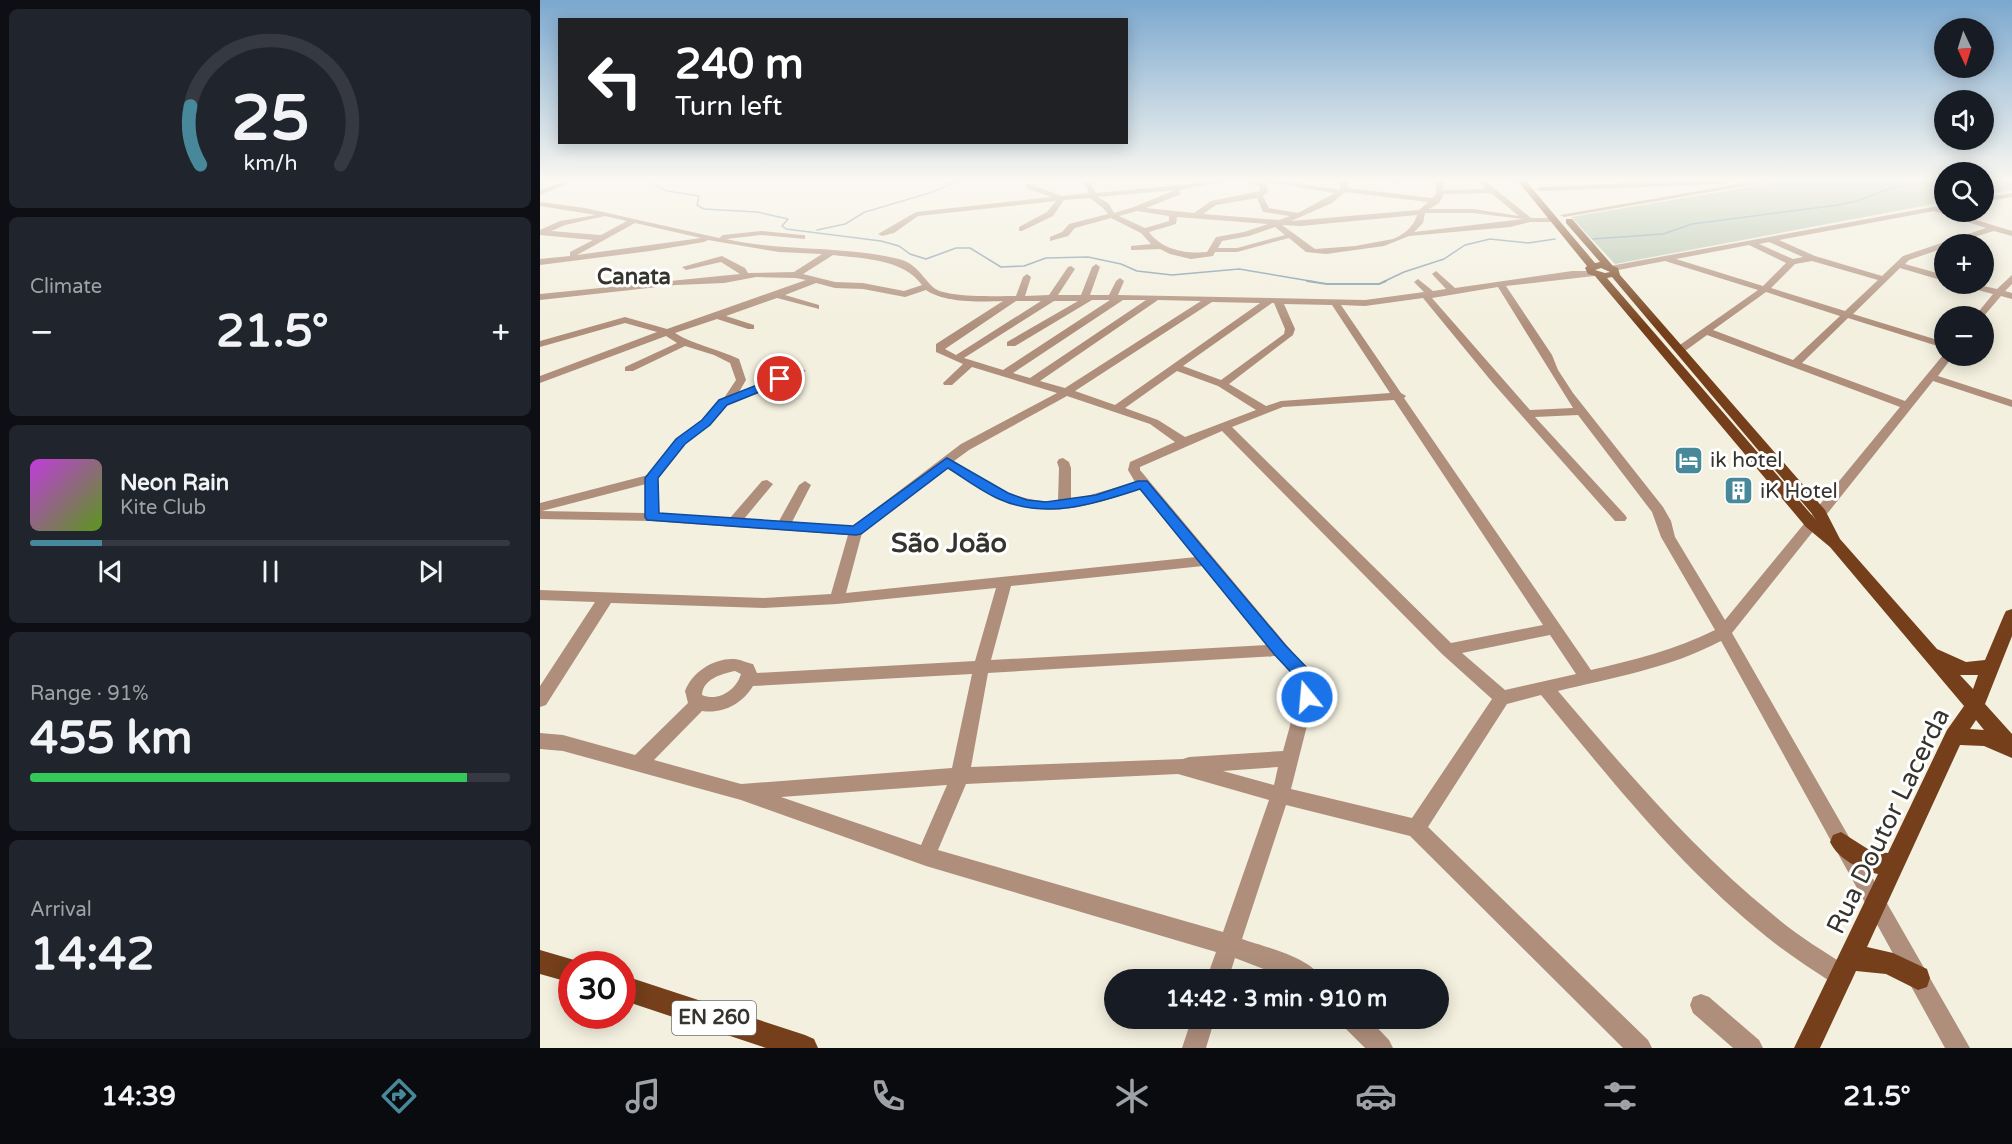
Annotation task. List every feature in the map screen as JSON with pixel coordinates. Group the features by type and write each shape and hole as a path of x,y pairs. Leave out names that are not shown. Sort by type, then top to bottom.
{"main road":[{"path":"1569,229 1815,518"},
{"path":"1569,229 1602,270 1681,349 1835,543 2012,750"},
{"name":"Rua Doutor Lacerda","path":"1807,1048 1954,736 1975,706 2009,627"},
{"path":"1930,652 1964,669 1992,667"},
{"path":"1954,736 1986,738 2012,750"},
{"path":"1840,842 1860,858 1885,865 1896,862"},
{"path":"1846,967 1874,959 1896,964 1918,978"},
{"path":"540,962 558,967"},
{"name":"EN 260","path":"636,992 805,1048"}],"street":[{"path":"540,273 619,229"},
{"path":"669,229 709,239 773,249 831,252 899,262 918,273 937,293 950,296 1016,299 1117,297 1365,303 1602,270 1825,229"},
{"path":"882,234 894,229"},
{"path":"1053,239 1065,234 1069,229"},
{"path":"1140,229 1160,246 1191,256 1208,255 1222,238 1262,229"},
{"path":"1144,231 1151,229"},
{"path":"1282,229 1310,251 1325,253 1384,244 1403,238 1410,229"},
{"path":"1406,234 1446,233 1465,229"},
{"path":"1977,234 1991,229 2012,234"},
{"path":"540,233 604,238"},
{"path":"540,262 650,249 754,233 802,237"},
{"path":"1212,250 1238,250 1289,236"},
{"path":"1770,239 1812,258 1884,279"},
{"path":"1749,242 1792,262"},
{"path":"1134,248 1160,246"},
{"path":"1795,364 1906,258 1934,249"},
{"path":"796,275 831,252"},
{"path":"1664,258 1934,342"},
{"path":"1681,349 1765,289 1792,262 1812,258"},
{"path":"676,282 683,265 722,259 742,270 746,276"},
{"path":"1899,265 1934,275"},
{"path":"1011,344 1088,297 1096,267"},
{"path":"956,358 1052,298 1071,269"},
{"path":"1437,274 1454,291"},
{"path":"540,297 746,276 796,275 905,294 928,286"},
{"path":"1027,277 1016,299 940,346 942,352 1154,422 1184,442"},
{"path":"1988,306 2012,278"},
{"path":"540,380 586,361 779,296 815,280"},
{"path":"1005,373 1117,297 1120,280"},
{"path":"1418,282 1526,414 1620,518"},
{"path":"1500,284 1549,358 1553,370 1580,411 1658,510 1664,521 1668,537 1724,632 1840,842 1958,1048"},
{"path":"1204,288 1206,300"},
{"path":"1994,292 2012,296"},
{"path":"779,296 816,307"},
{"path":"1032,381 1155,298"},
{"path":"837,599 856,531 974,442 1066,392 1206,300"},
{"path":"1116,409 1274,301"},
{"path":"1222,384 1288,334 1290,329 1274,301"},
{"path":"1335,303 1400,396 1588,679"},
{"path":"720,316 751,327"},
{"path":"540,344 625,320 669,333 684,343 718,352 735,361 741,380 729,400"},
{"path":"1706,331 1907,406"},
{"path":"629,369 684,343"},
{"path":"948,383 971,363"},
{"path":"1416,828 1502,698 1588,679 1692,650 1724,632 1940,366"},
{"path":"1174,368 1222,384 1263,409"},
{"path":"540,507 652,478 681,441 706,423 723,403 801,371"},
{"path":"1931,377 2012,404"},
{"path":"1221,969 1280,795 1309,686 1307,679 1280,650 1143,484 1134,470 1134,465 1263,409 1281,404 1400,396"},
{"path":"1526,414 1580,411"},
{"path":"1224,426 1448,650 1502,698"},
{"path":"947,462 1004,496 1025,504 1064,505 1097,499 1143,484"},
{"path":"1063,462 1065,468 1064,505"},
{"path":"652,478 652,517"},
{"path":"735,521 767,484"},
{"path":"784,524 805,485"},
{"path":"540,515 735,521 856,531"},
{"path":"540,595 764,603 837,599 1207,561"},
{"path":"926,856 960,776 981,668 1005,583"},
{"path":"540,700 606,597"},
{"path":"1448,650 1555,628"},
{"path":"748,680 1280,650"},
{"path":"726,666 741,666 749,674 748,680 734,696 712,705 699,703 694,699 694,688 710,672 726,666"},
{"path":"1546,689 1607,760 1709,870 1754,913 1798,948 1846,967"},
{"path":"638,765 699,703"},
{"path":"540,741 563,743 741,792 926,856 1229,945 1296,969"},
{"path":"741,792 960,776 1178,766 1291,758"},
{"path":"1178,766 1280,795 1416,828 1640,1048"},
{"path":"1701,1005 1750,1048"},
{"path":"1194,1048 1200,1029"},
{"path":"1362,1029 1381,1048"}],"green space":[{"path":"1582,229 1801,229 1615,264"}],"waterway":[{"path":"786,229 881,241 899,246 910,254 926,259 956,248 970,248 1001,267 1024,266 1046,258 1088,257 1121,264 1137,271 1172,275 1239,269 1316,282"},
{"path":"817,230 822,229"},
{"path":"1593,239 1663,234 1678,229"},
{"path":"1383,282 1404,272 1444,259 1465,245 1490,239 1528,243 1555,239"},
{"path":"1307,281 1327,284 1379,284 1386,281"}],"place":[{"name":"ik hotel","path":"1689,460"},
{"name":"iK Hotel","path":"1739,491"}],"district":[{"name":"Canata","path":"634,277"},
{"name":"São João","path":"949,543"}],"route":[{"path":"780,379 723,403 706,423 681,441 652,478 652,517 784,524 856,531 947,462 1004,496 1025,504 1064,505 1097,499 1143,484 1280,650 1307,679 1309,686 1307,697"}]}
